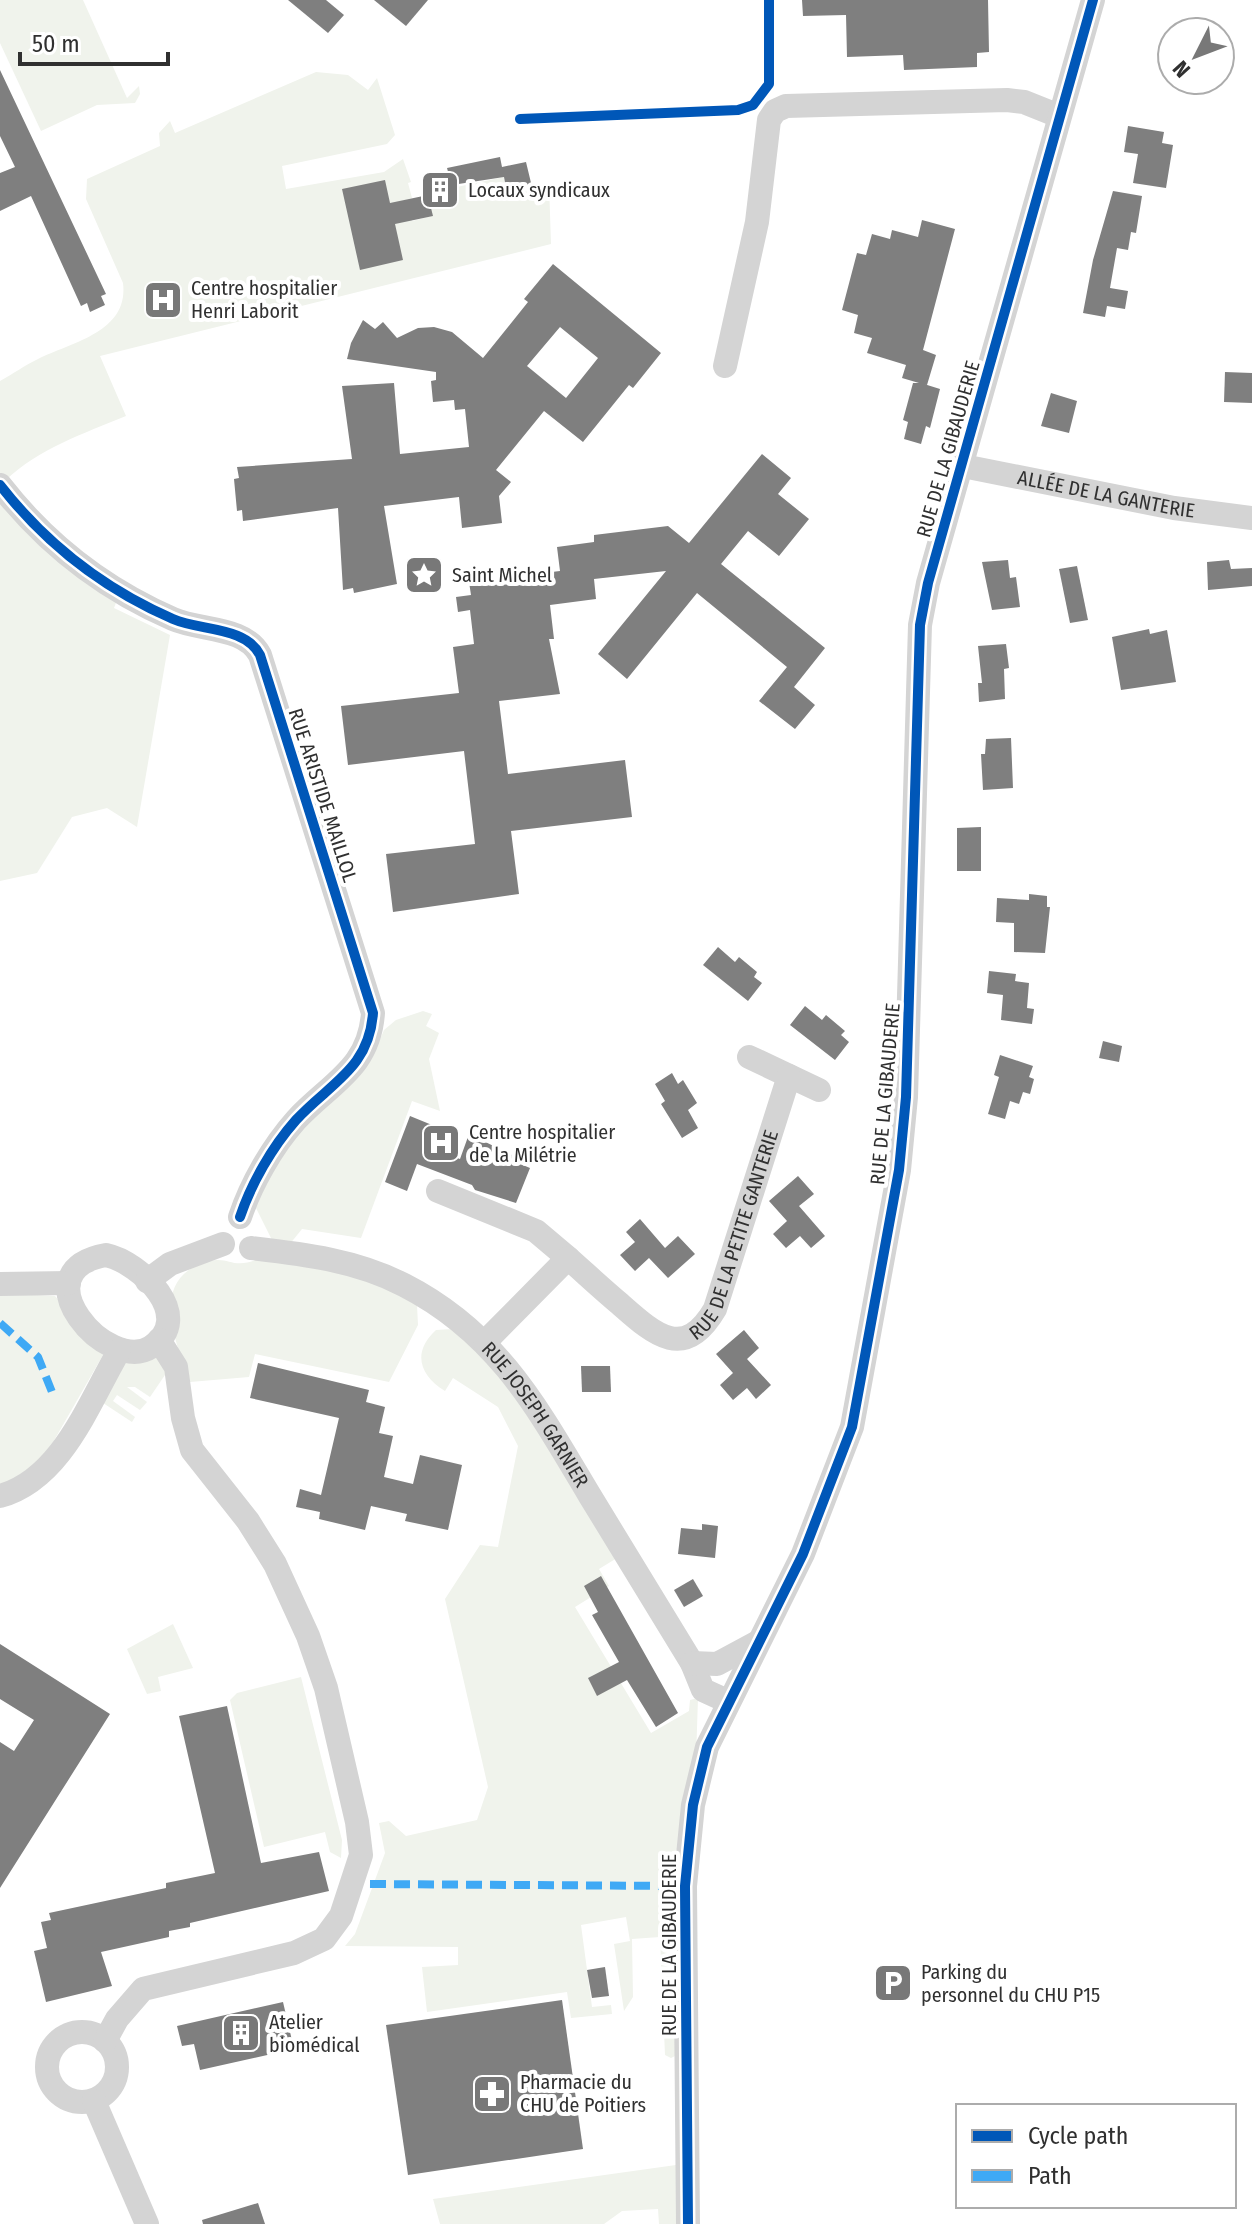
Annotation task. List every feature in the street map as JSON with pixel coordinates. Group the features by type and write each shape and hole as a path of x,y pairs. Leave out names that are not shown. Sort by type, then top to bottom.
{"street":[{"name":"RUE DE LA GIBAUDERIE","path":"688,2224 685,1886 693,1805 707,1747 730,1694 803,1554 852,1427 899,1170 908,1063 920,625 928,583 1093,0"},
{"path":"725,366 757,222 769,120 775,111 786,106 1007,100 1024,102 1059,116"},
{"name":"ALLÉE DE LA GANTERIE","path":"963,466 1174,508 1252,518"},
{"name":"RUE ARISTIDE MAILLOL","path":"0,485 57,547 105,583 180,622 247,639 260,655 373,1013 372,1031 361,1057 284,1134 240,1217"},
{"path":"749,1057 819,1090"},
{"name":"RUE DE LA PETITE GANTERIE","path":"438,1191 536,1231 651,1332 681,1339 696,1333 715,1309 789,1076"},
{"path":"147,1281 170,1264 223,1244"},
{"name":"RUE JOSEPH GARNIER","path":"251,1248 316,1256 368,1269 439,1306 485,1342 525,1387 692,1663 703,1690"},
{"path":"106,1255 118,1258 147,1281 166,1302 169,1316 159,1340 149,1349 134,1353 119,1351 78,1318 70,1307 69,1283 83,1263 106,1255"},
{"path":"485,1342 568,1258"},
{"path":"0,1284 69,1283"},
{"path":"105,2041 117,2019 143,1989 294,1953 324,1939 341,1916 361,1855 357,1822 329,1703 308,1636 293,1598 261,1543 192,1450 184,1427 176,1367 159,1340"},
{"path":"0,1496 32,1481 57,1457 119,1351"},
{"path":"692,1663 717,1664 730,1660 757,1642"},
{"path":"692,1663 730,1694"},
{"path":"707,1747 703,1735 703,1690 730,1694"},
{"path":"85,2032 105,2041 114,2052 117,2070 110,2089 94,2101 74,2102 57,2093 47,2075 47,2064 55,2044 74,2033 85,2032"},
{"path":"94,2101 147,2224"}],"shaded area":[{"path":"0,0 83,0 127,98 139,86 140,94 135,103 97,105 41,131 0,43"},
{"path":"316,72 348,75 368,90 377,78 395,135 387,144 282,166 286,189 384,172 403,159 411,182 408,183 412,198 403,201 412,221 432,216 430,204 454,199 452,188 504,177 507,193 549,183 551,244 100,356 126,416 32,459 5,481 0,473 0,381 33,361 96,333 117,313 122,300 123,283 86,199 87,179 160,146 159,133 170,121 175,133"},
{"path":"0,499 117,600 114,608 170,635 137,827 107,808 72,817 37,873 0,881"},
{"path":"423,1011 432,1014 426,1026 439,1033 429,1059 440,1111 412,1101 361,1238 302,1229 289,1245 272,1240 256,1208 257,1195 293,1138 372,1058 384,1030 396,1020"},
{"path":"258,1259 298,1263 377,1281 417,1305 418,1325 389,1382 255,1354 249,1377 190,1382 173,1329 172,1295 178,1280 191,1269 210,1261 243,1263"},
{"path":"0,1293 55,1296 102,1349 103,1355 44,1458 0,1488"},
{"path":"453,1329 508,1379 617,1558 599,1569 609,1586 575,1607 651,1733 689,1711 690,1700 698,1698 696,1759 676,1853 677,2055 671,2058 665,2055 660,1937 632,1939 633,1997 624,2011 614,1944 630,1941 626,1917 581,1925 592,2007 611,2005 612,2014 571,2018 567,1992 427,2012 422,1967 458,1965 458,1947 345,1946 355,1934 385,1853 379,1823 389,1821 406,1836 477,1820 488,1787 445,1599 480,1545 498,1547 518,1446 498,1407 453,1378 445,1391 424,1370 421,1355 428,1338 436,1330"},
{"path":"158,1357 167,1372 150,1397 135,1387 127,1387 147,1402 140,1410 117,1395 113,1401 135,1417 132,1422 100,1401 121,1363"},
{"path":"173,1624 193,1668 158,1677 161,1691 147,1694 127,1649"},
{"path":"301,1677 342,1840 341,1858 330,1852 325,1832 264,1847 230,1700 237,1693"},
{"path":"676,2165 676,2224 659,2224 658,2209 622,2211 604,2224 440,2224 433,2199"}],"building":[{"path":"288,0 326,0 344,15 328,33"},
{"path":"374,0 428,0 406,26"},
{"path":"802,0 988,0 989,52 977,53 977,67 904,70 903,55 847,57 846,15 803,16"},
{"path":"0,70 106,294 101,296 105,305 90,312 87,303 81,306 31,196 0,211 0,173 15,167 0,136"},
{"path":"1128,126 1164,132 1162,143 1173,145 1166,188 1133,183 1138,154 1124,152"},
{"path":"500,157 502,167 526,162 532,187 507,193 504,177 452,185 454,199 430,204 433,216 395,224 403,260 360,270 342,189 385,180 390,203 428,195 429,200 426,184 450,179 447,168"},
{"path":"1113,191 1142,196 1136,233 1131,232 1128,250 1117,248 1110,288 1128,291 1125,309 1107,306 1105,317 1083,313 1093,260"},
{"path":"922,220 955,229 923,350 936,355 927,385 940,389 930,428 926,426 921,444 904,439 908,422 903,420 913,383 919,383 902,378 906,365 867,353 872,338 854,333 858,315 842,310 857,253 866,255 872,234 890,239 892,230 918,237"},
{"path":"553,264 661,353 633,388 629,385 583,442 544,411 496,470 511,482 499,496 502,523 462,528 459,497 384,506 397,584 354,593 353,588 343,590 338,508 243,521 242,510 237,511 234,479 239,478 237,467 352,459 342,386 394,383 400,454 469,447 465,409 455,410 454,400 433,402 431,381 436,380 436,372 347,359 363,320 375,329 383,322 397,338 418,328 434,327 452,332 483,358 528,302 524,299","holes":["560,327 598,358 566,398 527,366"]},
{"path":"1225,372 1252,373 1252,403 1224,402"},
{"path":"1051,393 1077,401 1069,433 1041,426"},
{"path":"762,454 791,478 778,494 809,519 779,556 748,531 721,564 825,648 794,687 815,705 795,729 759,701 787,667 697,593 627,679 598,654 666,571 594,579 596,599 550,605 554,639 549,639 560,694 499,701 508,774 625,760 632,817 511,831 519,894 393,912 386,854 475,844 464,751 348,765 341,706 459,693 453,647 474,644 470,610 458,612 456,597 471,595 469,582 560,571 557,547 594,542 594,535 668,526 689,543"},
{"path":"1008,560 1010,578 1016,577 1020,607 992,610 982,562"},
{"path":"1229,560 1231,569 1252,568 1252,586 1208,590 1207,562"},
{"path":"1077,566 1088,620 1070,623 1059,569"},
{"path":"1149,629 1150,634 1167,630 1176,682 1121,690 1112,637"},
{"path":"1006,644 1009,668 1004,669 1005,699 979,702 978,683 982,683 978,646"},
{"path":"1011,738 1013,788 983,790 981,754 985,754 986,739"},
{"path":"981,827 981,871 957,871 957,828"},
{"path":"1029,894 1047,896 1047,907 1050,907 1045,953 1014,952 1014,923 996,922 997,898 1029,900"},
{"path":"718,947 735,962 739,957 757,972 754,977 762,983 748,1001 703,965"},
{"path":"989,971 1016,974 1015,981 1029,983 1027,1008 1034,1009 1032,1024 1001,1020 1003,995 987,993"},
{"path":"805,1006 822,1020 826,1015 845,1031 841,1035 849,1042 835,1060 790,1025"},
{"path":"1103,1041 1122,1046 1119,1062 1099,1058"},
{"path":"1000,1055 1033,1066 1029,1077 1034,1079 1030,1094 1023,1092 1019,1104 1010,1101 1005,1119 988,1114 999,1077 994,1075"},
{"path":"672,1073 678,1084 683,1080 697,1103 688,1110 698,1128 682,1138 661,1104 665,1101 655,1084"},
{"path":"410,1116 432,1125 424,1146 460,1159 469,1134 520,1159 518,1163 530,1168 516,1203 475,1190 472,1185 417,1164 407,1191 385,1182"},
{"path":"798,1176 814,1194 799,1206 825,1236 811,1248 800,1236 786,1248 773,1234 787,1221 769,1201"},
{"path":"640,1219 665,1248 678,1236 695,1254 668,1278 649,1258 635,1271 620,1255 635,1242 626,1232"},
{"path":"744,1330 759,1348 747,1359 771,1385 756,1399 747,1388 733,1400 720,1385 733,1373 716,1354"},
{"path":"258,1363 369,1390 366,1402 385,1407 379,1433 393,1436 384,1477 413,1484 420,1455 462,1465 448,1530 405,1521 407,1514 371,1506 365,1530 319,1519 320,1512 296,1507 300,1489 321,1495 339,1418 250,1398"},
{"path":"581,1366 610,1366 611,1392 582,1392"},
{"path":"702,1524 718,1526 715,1558 678,1554 681,1528 702,1530"},
{"path":"601,1576 678,1713 656,1727 627,1680 597,1696 588,1678 619,1662 592,1615 598,1612 584,1586"},
{"path":"693,1579 703,1596 684,1607 674,1590"},
{"path":"0,1644 110,1714 0,1888 0,1742 14,1751 34,1720 0,1699"},
{"path":"227,1706 261,1863 319,1852 329,1891 190,1923 190,1927 169,1931 169,1937 101,1952 112,1986 46,2002 34,1951 47,1948 41,1922 51,1920 49,1913 166,1888 166,1883 215,1873 179,1716"},
{"path":"605,1967 609,1996 592,1998 587,1970"},
{"name":"Pharmacie du CHU de Poitiers","path":"562,2000 583,2149 408,2175 386,2025"},
{"name":"Atelier biomédical","path":"283,2002 294,2049 200,2070 194,2044 182,2046 177,2026"},
{"path":"258,2203 265,2224 203,2224 202,2220"}],"marked path":[{"path":"0,1323 38,1357 54,1397"},
{"path":"370,1884 677,1886"}],"cycle path":[{"path":"520,119 738,110 753,105 769,84 769,0"},
{"path":"688,2224 685,1886 693,1805 707,1747 803,1554 852,1427 899,1170 906,1097 920,625 928,583 1093,0"},
{"path":"0,485 37,527 100,579 173,619 244,639 260,655 373,1013 370,1032 356,1062 296,1120 279,1142 256,1179 240,1217"}],"place":[{"name":"Locaux syndicaux","path":"440,190"},
{"name":"Centre hospitalier Henri Laborit","path":"163,300"},
{"name":"Saint Michel","path":"424,575"},
{"name":"Centre hospitalier de la Milétrie","path":"441,1143"},
{"name":"Parking du personnel du CHU P15","path":"893,1983"},
{"name":"Atelier biomédical","path":"241,2033"},
{"name":"Pharmacie du CHU de Poitiers","path":"492,2094"}]}
